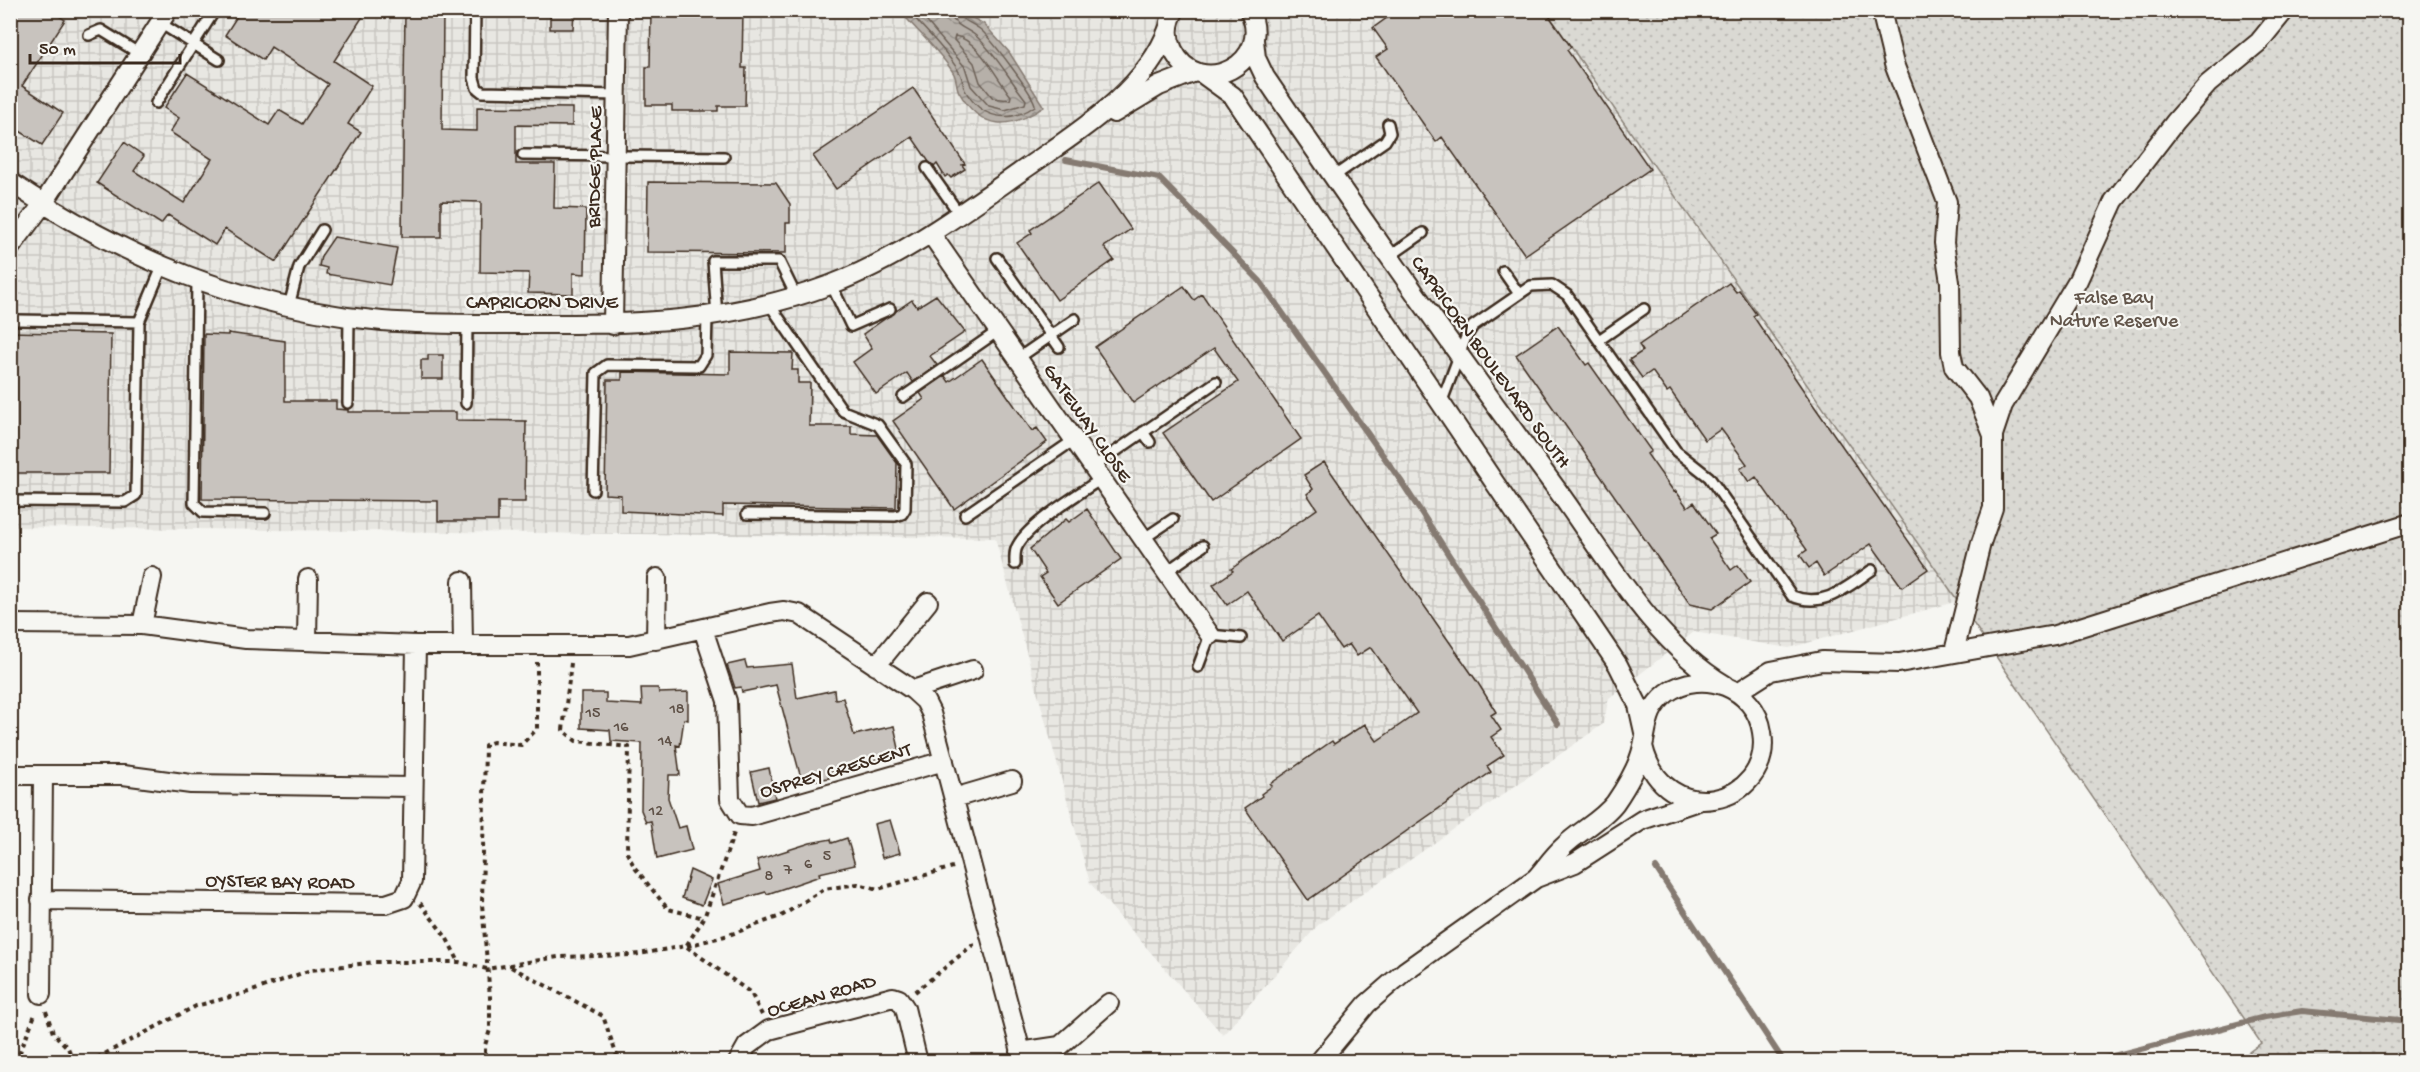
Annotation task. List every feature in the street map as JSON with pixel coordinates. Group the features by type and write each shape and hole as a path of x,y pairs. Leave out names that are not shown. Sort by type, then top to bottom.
{"street":[{"name":"BRIDGE PLACE","path":"614,325 618,10"},
{"name":"CAPRICORN BOULEVARD SOUTH","path":"1249,10 1260,69 1333,177 1650,617 1691,663 1731,689"},
{"name":"CAPRICORN DRIVE","path":"1059,145 1159,87 1200,73 1215,75 1236,67 1245,60 1265,10"},
{"path":"1881,10 1894,64 1947,202 1944,243 1950,282 1951,352 1954,367 1978,398 1992,435 1993,508 1981,543 1954,652"},
{"path":"1992,435 2003,405 2078,280 2114,201 2208,84 2259,42 2285,10"},
{"path":"10,248 43,204 164,17"},
{"name":"CAPRICORN DRIVE","path":"10,182 81,227 162,267 197,281 289,306 383,321 614,325 712,317 770,305 831,285 875,265 931,234 1059,145 1129,90 1158,53 1172,19"},
{"path":"1172,19 1170,45 1174,54 1233,96 1442,401 1618,664 1638,705 1644,739 1647,762 1656,777 1668,789 1683,797 1715,800 1736,790 1753,774 1760,761 1763,746 1758,716 1731,689 1695,682 1667,693 1656,704 1644,739 1626,784 1613,805 1596,822 1562,847 1536,878 1399,976 1367,1004 1319,1062"},
{"name":"GATEWAY CLOSE","path":"931,234 1210,635"},
{"path":"1731,689 1771,671 1822,661 1899,663 2055,635 2409,523"},
{"path":"142,625 152,577"},
{"path":"656,640 657,578"},
{"path":"307,641 308,579"},
{"path":"462,581 463,645"},
{"path":"876,666 928,602"},
{"path":"10,624 142,625 246,639 416,645 629,645 770,613 784,611 800,614 913,690 925,701 931,713 1020,1057 1060,1046 1109,1003"},
{"name":"OSPREY CRESCENT","path":"703,629 726,701 730,799 740,815 752,816 944,761"},
{"path":"409,892 412,882 416,645"},
{"path":"913,690 973,670"},
{"path":"10,775 123,775 191,784 413,787"},
{"path":"41,994 43,776"},
{"path":"954,798 1012,781"},
{"path":"1536,878 1575,864 1642,820 1700,800"},
{"name":"OYSTER BAY ROAD","path":"42,900 386,904 395,903 409,892"},
{"name":"OCEAN ROAD","path":"738,1062 747,1046 769,1030 885,998 898,999 902,1002 918,1062"}],"lane":[{"path":"156,103 215,10"},
{"path":"475,10 474,78 477,88 482,92 617,95"},
{"path":"164,17 194,44 219,60"},
{"path":"89,35 101,30 140,54"},
{"path":"1333,177 1385,141 1390,133 1388,124"},
{"path":"523,155 724,157"},
{"path":"927,168 960,215"},
{"path":"289,306 299,267 322,230"},
{"path":"1390,256 1423,233"},
{"path":"997,258 1059,347"},
{"path":"593,490 596,373 607,365 699,366 706,355 712,317 713,261 779,261 796,296"},
{"path":"10,501 125,502 134,498 137,490 139,322 162,267"},
{"path":"1503,271 1519,294"},
{"path":"197,281 194,503 203,512 265,513"},
{"path":"1442,401 1473,326 1531,286 1545,283 1560,288 1676,451 1709,477 1792,596 1807,600 1829,598 1872,570"},
{"path":"831,285 851,327 890,309"},
{"path":"747,514 895,516 902,514 905,508 906,464 878,424 843,411 770,305"},
{"path":"1599,340 1644,309"},
{"path":"348,403 350,317"},
{"path":"1017,358 1075,319"},
{"path":"17,320 139,322"},
{"path":"466,403 467,323"},
{"path":"903,397 998,331"},
{"path":"1015,564 1015,553 1021,540 1097,473 1123,441 1143,432 1216,382"},
{"path":"1143,432 1150,442"},
{"path":"965,515 1074,440"},
{"path":"1143,539 1173,519"},
{"path":"1166,572 1203,546"},
{"path":"1198,667 1210,635 1240,638"}],"path":[{"path":"485,1062 485,1045 490,1030 482,904 485,745 493,742 521,745 537,729 537,645"},
{"path":"573,645 563,730 576,741 629,747 627,853 635,867 668,909 704,918"},
{"path":"686,946 704,918 740,815"},
{"path":"88,1062 196,1006 249,992 311,970 375,962 459,962 487,969 510,967 558,957 633,955 686,946 729,935 783,915 824,889 858,884 878,889 970,862"},
{"path":"409,892 446,937 459,962"},
{"path":"902,1002 989,933"},
{"path":"686,946 751,993 769,1030"},
{"path":"510,967 603,1016 620,1062"},
{"path":"16,1062 32,1028 41,994"},
{"path":"41,994 53,1033 68,1048 74,1062"}],"shaded area":[{"path":"1546,10 1958,601 1789,648 1694,632 1609,698 1603,724 1318,925 1223,1035 1090,883 995,538 11,527 11,11"}],"green space":[{"name":"False Bay Nature Reserve","path":"1546,11 2409,11 2409,1061 2237,1061 2261,1043 1958,601"}],"water":[{"path":"900,11 960,11 984,24 1009,52 1044,107 1020,120 1008,122 997,123 977,114 959,92 955,76 949,66"}],"building":[{"path":"19,10 50,10 65,20 22,86 63,113 42,145 10,125 10,23"},
{"path":"241,10 367,10 334,61 372,86 348,124 361,132 276,262 225,229 215,245 168,215 161,224 97,183 124,142 144,156 134,171 184,203 212,159 170,132 179,118 164,108 187,73 269,125 279,110 302,124 328,84 271,47 263,60 225,35"},
{"path":"405,10 443,10 442,130 477,131 477,107 572,108 572,126 516,125 516,164 555,164 554,208 586,209 585,274 573,273 573,294 528,293 529,273 480,272 481,202 441,201 441,237 402,237"},
{"path":"550,10 574,10 573,29 550,29"},
{"path":"651,10 743,10 742,68 746,68 745,106 718,106 718,111 672,111 672,105 646,105 646,67 650,67"},
{"path":"1398,10 1545,10 1571,47 1567,50 1650,169 1525,255 1442,137 1436,142 1376,57 1388,49 1373,28"},
{"path":"913,88 965,164 962,165 965,169 951,178 948,175 945,177 937,164 934,167 929,162 912,137 836,189 813,156"},
{"path":"648,182 776,183 790,204 790,223 786,223 786,253 647,252"},
{"path":"1099,183 1131,229 1104,247 1114,260 1057,300 1017,243 1032,233 1030,230"},
{"path":"334,237 397,248 390,285 326,274 327,268 319,266 321,256"},
{"path":"1729,283 1736,292 1739,290 1756,314 1753,316 1928,569 1902,587 1871,544 1824,576 1816,563 1809,568 1800,555 1807,550 1756,477 1749,482 1740,469 1747,464 1721,429 1705,440 1670,390 1667,392 1652,371 1642,378 1629,360 1643,351 1639,345"},
{"path":"1184,286 1194,300 1202,294 1301,439 1211,502 1163,433 1238,382 1214,348 1133,403 1095,347"},
{"path":"936,295 965,332 930,356 937,365 913,382 907,373 876,394 853,362 872,348 863,334 912,300 917,307"},
{"path":"1558,326 1586,365 1589,363 1651,451 1647,454 1674,492 1676,491 1687,507 1694,502 1716,534 1709,538 1731,570 1738,565 1750,582 1712,609 1690,604 1516,355"},
{"path":"10,332 111,334 109,473 10,473"},
{"path":"228,333 285,341 285,401 336,401 336,409 348,410 348,412 456,412 456,420 526,421 525,502 498,502 498,521 438,521 438,501 202,499 204,334 228,335"},
{"path":"730,352 793,353 792,370 798,370 798,383 810,383 809,426 851,426 851,434 877,435 897,463 896,508 723,505 723,516 621,511 621,495 605,494 607,380 622,380 622,372 730,374"},
{"path":"428,355 443,355 443,379 421,379 421,360 428,360"},
{"path":"982,359 1032,431 1037,428 1047,442 954,509 893,421 924,399 920,393 945,376 949,382"},
{"path":"1324,462 1496,712 1491,715 1501,730 1491,737 1504,755 1487,766 1491,772 1308,900 1245,808 1262,796 1261,794 1272,786 1270,784 1332,741 1334,744 1365,724 1377,741 1417,713 1371,647 1357,656 1349,644 1341,649 1318,616 1282,641 1247,591 1227,605 1213,585 1233,571 1231,569 1317,509 1307,494 1313,489 1304,475"},
{"path":"1087,509 1121,559 1058,603 1040,577 1046,573 1030,549 1066,519 1069,522"},
{"path":"745,661 747,668 792,664 797,698 834,690 835,699 843,698 854,735 894,726 900,753 828,772 829,778 802,782 776,685 742,692 741,687 735,688 727,665"},
{"path":"641,688 658,688 659,693 688,692 688,720 684,719 680,746 676,745 680,775 669,775 668,798 678,828 686,826 692,850 657,859 651,821 646,822 641,810 642,743 611,741 610,730 581,728 581,693 606,693 606,703 642,705"},
{"path":"769,768 775,798 758,802 751,772"},
{"path":"890,820 900,853 882,858 874,824"},
{"path":"847,838 855,865 819,873 820,876 767,894 766,892 724,904 718,884 760,871 757,860 810,843 831,839 832,843"},
{"path":"690,870 712,880 702,905 682,898"}],"waterway":[{"path":"1066,160 1159,178 1260,281 1401,481 1558,724"},
{"path":"1656,868 1784,1062"},
{"path":"2090,1062 2265,1017 2302,1011 2410,1021"}]}
